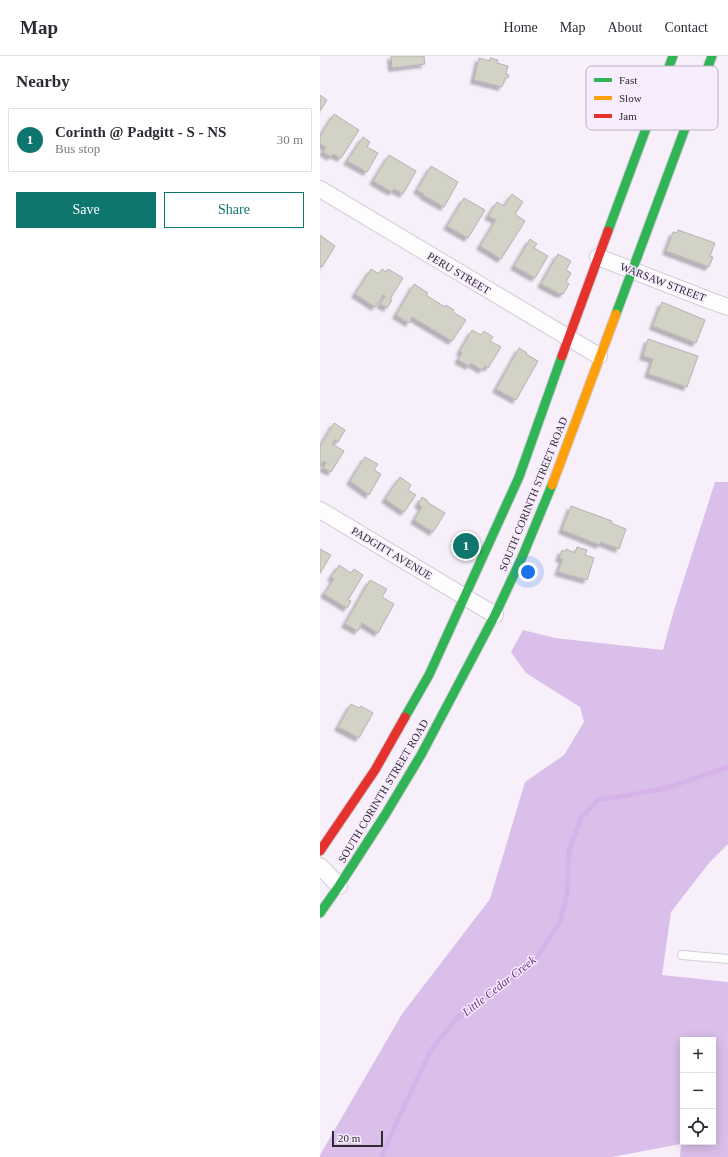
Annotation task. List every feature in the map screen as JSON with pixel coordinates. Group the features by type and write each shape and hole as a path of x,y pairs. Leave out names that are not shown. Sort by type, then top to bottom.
{"main road":[{"name":"SOUTH CORINTH STREET ROAD","path":"668,66 672,56"},
{"name":"SOUTH CORINTH STREET ROAD","path":"708,66 712,56"},
{"name":"SOUTH CORINTH STREET ROAD","path":"320,851 361,798 374,770 429,675 519,477 568,338 645,130"},
{"name":"SOUTH CORINTH STREET ROAD","path":"320,913 339,886 382,813 420,755 495,615 523,555 552,484 684,130"}],"street":[{"name":"PERU STREET","path":"320,189 599,356"},
{"name":"WARSAW STREET","path":"598,257 728,307"},
{"name":"PADGITT AVENUE","path":"320,510 495,615"},
{"path":"320,866 339,886"}],"lane":[{"path":"682,955 728,959"}],"shaded area":[{"path":"715,482 728,482 728,844 709,863 671,912 662,975 728,982 728,1157 680,1157 681,1145 716,1145 716,1037 680,1037 680,1144 612,1157 320,1157 402,1014 490,899 525,782 564,755 584,722 580,707 526,673 511,652 523,630 555,638 663,650 674,610"}],"building":[{"path":"391,56 424,56 425,64 392,68"},
{"path":"479,58 490,61 490,58 498,60 497,63 508,66 506,74 509,75 508,78 505,78 502,87 474,80"},
{"path":"320,95 327,100 320,111"},
{"path":"334,114 359,130 341,158 333,154 331,157 323,152 326,147 320,144 320,136"},
{"path":"363,137 370,142 367,147 378,153 367,172 347,161"},
{"path":"389,155 416,171 403,194 394,189 392,192 373,181"},
{"path":"431,166 458,182 444,207 417,190"},
{"path":"512,194 523,202 515,214 525,221 501,259 480,246 496,220 488,216 497,202 504,206"},
{"path":"464,198 485,210 468,238 447,226"},
{"path":"678,230 715,243 710,256 713,257 709,267 666,251 673,232 677,233"},
{"path":"320,235 335,246 322,267 320,265"},
{"path":"530,239 537,244 534,248 548,256 535,278 514,266"},
{"path":"558,254 571,261 566,270 571,273 566,282 569,284 563,294 560,294 541,284"},
{"path":"371,269 379,274 382,269 386,272 388,269 403,278 390,299 392,300 387,308 380,304 385,296 383,295 375,307 355,294"},
{"path":"414,284 428,293 426,295 445,307 446,305 454,310 453,312 466,320 452,341 412,317 409,323 396,315"},
{"path":"662,302 705,320 696,343 653,326"},
{"path":"472,330 481,335 484,331 493,337 490,341 501,347 488,368 485,366 482,370 471,363 469,366 458,360 462,353 460,351"},
{"path":"648,339 698,356 687,387 648,374 653,359 643,356"},
{"path":"519,348 538,361 516,400 496,389"},
{"path":"334,423 345,430 338,442 335,440 332,444 344,451 331,472 323,468 326,463 323,461 320,467 320,446"},
{"path":"365,457 378,464 374,470 381,474 369,495 350,481"},
{"path":"400,477 411,485 408,490 416,495 404,512 385,499"},
{"path":"422,497 428,501 427,502 445,513 433,532 414,520 422,507 418,504"},
{"path":"571,506 612,521 611,523 626,529 619,549 601,542 600,545 562,530"},
{"path":"577,547 587,550 585,555 594,558 587,580 558,572 563,559 559,558 562,550 565,552 566,549 575,553"},
{"path":"320,549 331,555 320,573"},
{"path":"339,565 351,573 354,569 363,575 348,600 351,601 347,608 324,594 334,579 331,577"},
{"path":"370,580 387,589 382,597 394,604 378,633 362,623 358,631 345,624"},
{"path":"351,704 359,708 361,706 373,713 359,738 338,727"}],"waterway":[{"name":"Little Cedar Creek","path":"382,1157 431,1050 457,1018 536,959 560,922 567,894 569,850 581,818 598,800 666,788 728,767"}],"traffic: fast":[{"path":"669,66 673,56"},
{"path":"708,66 712,56"},
{"path":"608,231 646,130"},
{"path":"616,314 684,130"},
{"path":"405,717 429,675 519,477 562,356"},
{"path":"320,913 385,815 421,755 495,615 523,555 552,485"}],"traffic: slow":[{"path":"552,485 616,314"}],"traffic: jam":[{"path":"562,356 608,231"},
{"path":"320,851 375,770 405,717"}],"place":[{"name":"Corinth @ Padgitt - S - NS","path":"466,546"}]}
